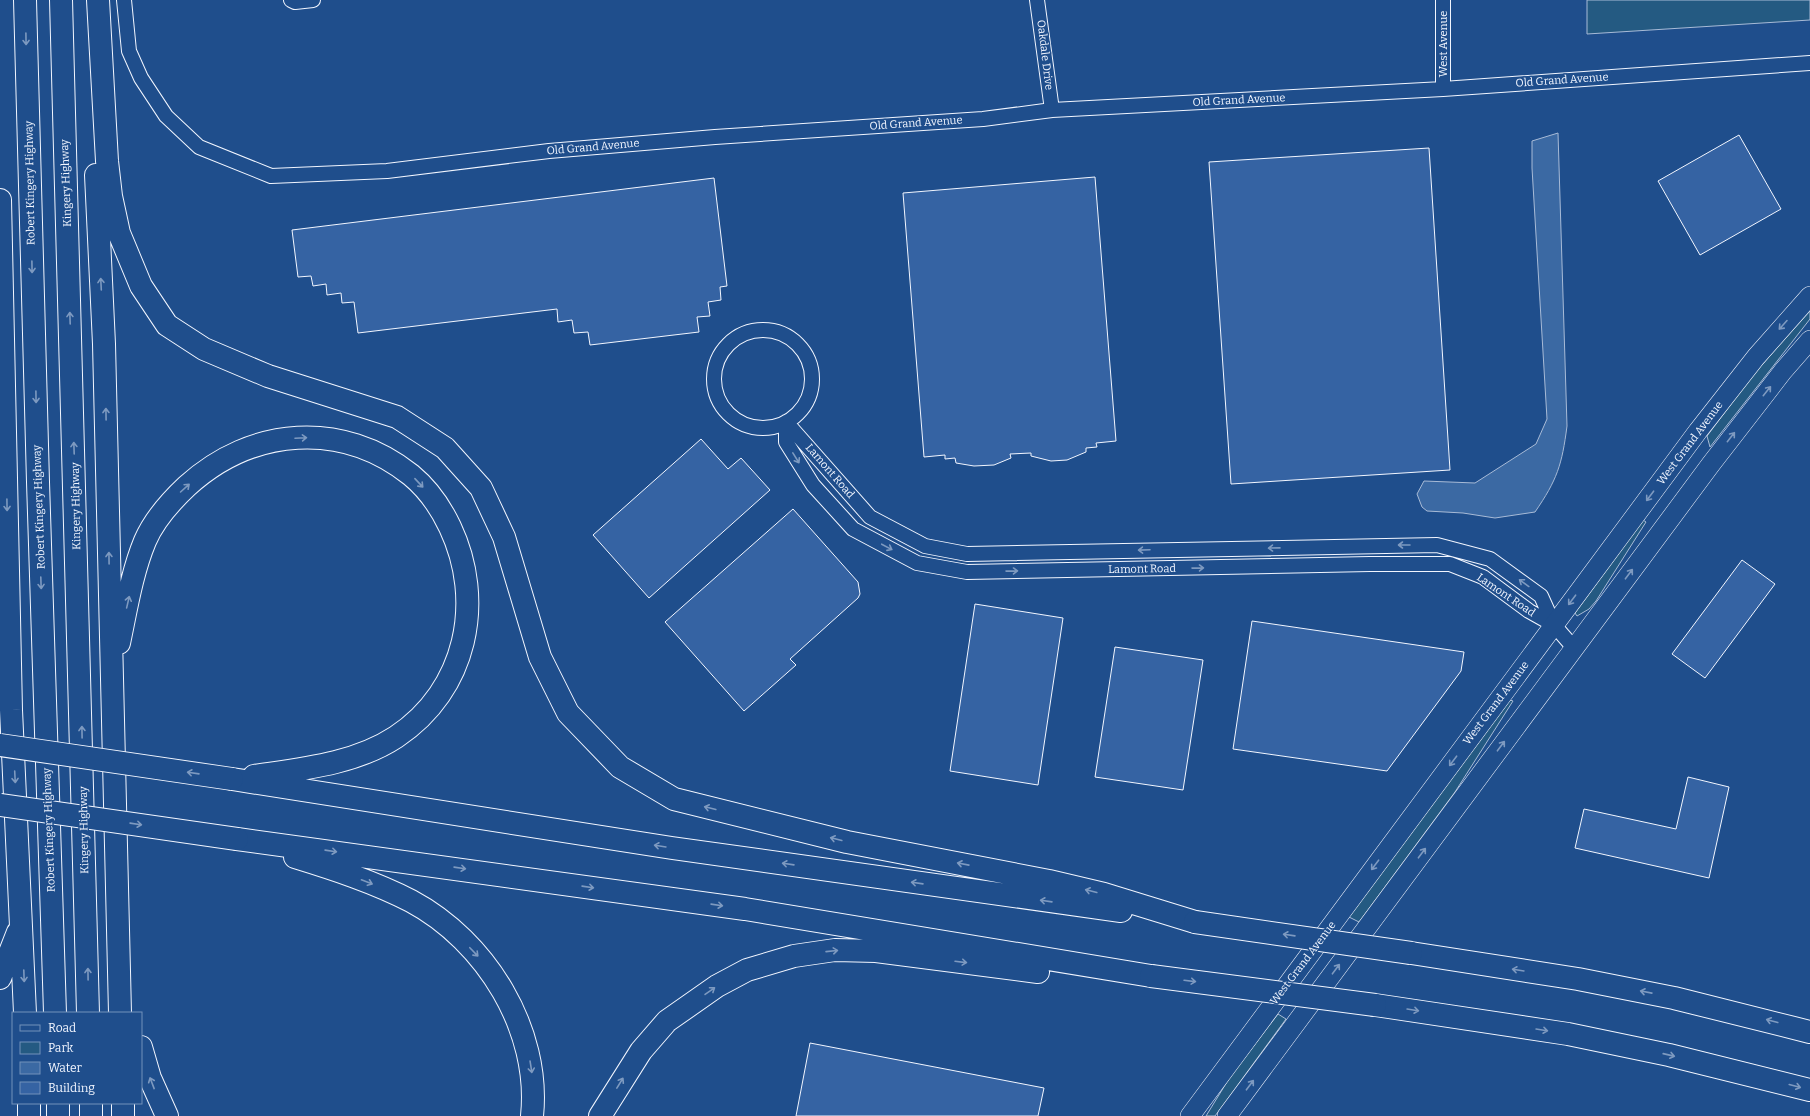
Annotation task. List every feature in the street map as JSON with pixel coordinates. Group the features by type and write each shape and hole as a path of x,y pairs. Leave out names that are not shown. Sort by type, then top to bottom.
{"highway":[{"name":"Robert Kingery Highway","path":"25,0 37,466 55,1012"},
{"name":"Kingery Highway","path":"61,0 88,1012"},
{"path":"88,0 104,344 115,856 120,1012"},
{"path":"98,0 107,161 111,196 119,233 141,286 167,325 204,350 268,376 397,417 445,448 481,488 504,537 540,657 568,713 620,767 674,799 847,842 1049,881 1104,894 1195,922"},
{"path":"0,200 11,710 25,1012"},
{"path":"112,681 128,601 145,540 160,516 176,496 196,477 216,463 259,443 282,438 308,437 335,440 364,448 387,459 412,476 443,513 460,551 466,575 468,603 465,634 458,660 444,688 430,707 412,725 395,738 357,757 299,769 232,779"},
{"path":"0,642 11,710"},
{"path":"0,745 232,779 672,848 1411,953 1578,979 1674,998 1810,1032"},
{"path":"0,805 745,909 1151,976 1374,1004 1568,1034 1669,1055 1810,1090"},
{"path":"236,839 327,867 382,887 412,902 437,918 457,934 479,958 499,984 519,1023 528,1049 532,1072 534,1099 532,1116"},
{"path":"115,856 124,893 135,1012"},
{"path":"0,978 22,923"},
{"path":"600,1116 641,1051 667,1021 717,986 747,970 794,956 835,950 876,951 1059,975 1151,976"},
{"path":"142,1051 150,1078 167,1116"},
{"path":"29,1104 29,1116"},
{"path":"58,1104 58,1116"},
{"path":"90,1104 91,1116"},
{"path":"123,1104 123,1116"}],"main road":[{"name":"West Grand Avenue","path":"1190,1116 1554,625 1756,356 1810,296"},
{"path":"1227,1116 1711,464 1783,371 1810,340"}],"street":[{"name":"Old Grand Avenue","path":"124,0 130,51 141,78 166,116 199,146 271,176 387,171 549,151 715,137 983,119 1052,110 1443,89 1810,63"},
{"path":"291,0 295,2 311,2 313,0"},
{"name":"Oakdale Drive","path":"1037,0 1052,110"},
{"name":"West Avenue","path":"1443,0 1443,89"},
{"path":"762,330 776,331 789,337 801,348 810,363 812,380 810,391 800,411 786,422 773,427 758,428 731,417 722,406 715,390 713,376 716,361 724,348 735,338 748,332 762,330"},
{"name":"Lamont Road","path":"786,422 786,442 813,485 853,529 918,563 967,572 1370,564 1450,564 1483,576 1529,611 1554,625"},
{"name":"Lamont Road","path":"786,422 870,517 925,546 967,554 1436,545 1490,559 1541,596 1554,625 1574,648"}],"green space":[{"path":"1587,0 1810,0 1810,20 1587,34"},
{"path":"1810,311 1810,319 1710,447 1707,436 1752,376"},
{"path":"1643,520 1646,522 1596,601 1589,609 1577,616 1575,613"},
{"path":"1510,700 1513,701 1455,792 1359,922 1349,917"},
{"path":"1278,1014 1286,1019 1215,1116 1206,1116 1230,1077"}],"water":[{"path":"1558,133 1567,426 1563,451 1557,472 1549,491 1535,512 1495,518 1463,513 1427,511 1422,507 1417,494 1424,481 1475,483 1536,444 1547,419 1532,168 1532,141"}],"building":[{"path":"1739,135 1781,209 1700,255 1658,181"},
{"path":"1429,148 1450,470 1231,484 1209,162"},
{"path":"1095,177 1116,441 1096,443 1097,447 1086,448 1086,452 1067,460 1051,461 1031,456 1031,453 1010,454 1011,458 994,465 974,466 956,463 955,458 945,459 945,455 924,457 903,193"},
{"path":"714,178 727,286 720,287 721,300 708,302 710,316 697,317 699,332 590,345 588,332 574,333 572,320 558,322 557,309 358,333 354,302 342,303 341,293 327,295 326,284 313,286 311,276 298,277 292,230"},
{"path":"701,439 728,469 741,458 770,490 649,598 593,535"},
{"path":"793,509 858,582 860,594 858,598 790,659 796,665 744,711 665,622"},
{"path":"1742,560 1775,584 1705,678 1672,654"},
{"path":"975,604 1063,618 1038,785 950,771"},
{"path":"1252,621 1464,652 1461,671 1387,771 1233,749"},
{"path":"1115,647 1203,660 1183,790 1095,777"},
{"path":"1688,777 1729,787 1709,878 1575,848 1584,809 1676,829"},
{"path":"810,1043 1044,1088 1038,1116 796,1116"}]}
